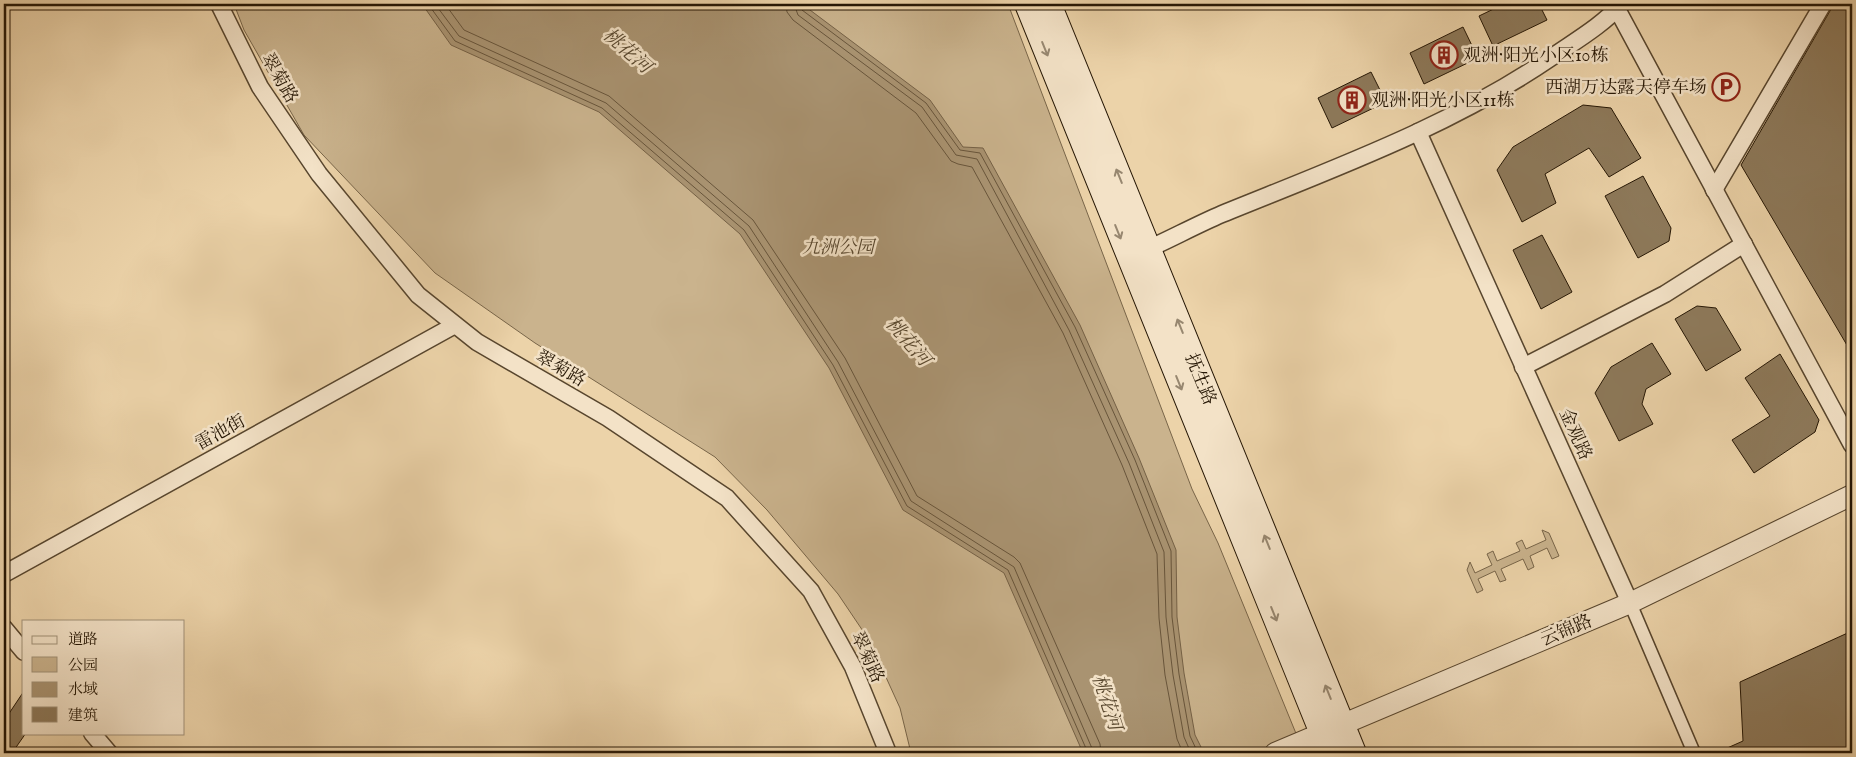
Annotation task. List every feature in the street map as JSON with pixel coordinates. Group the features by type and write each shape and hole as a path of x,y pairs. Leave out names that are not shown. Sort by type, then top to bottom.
{"main road":[{"name":"抚生路","path":"1027,4 1138,253"},
{"name":"抚生路","path":"1049,4 1138,253 1331,738 1354,753"}],"street":[{"name":"翠菊路","path":"219,4 260,87 318,174 418,295 477,342 608,418 727,498 811,590 853,667 888,753"},
{"path":"1714,190 1823,4"},
{"path":"1138,253 1220,215 1458,114 1518,80 1619,6 1714,190 1852,445"},
{"name":"金观路","path":"1418,132 1630,603 1694,753"},
{"path":"1524,367 1665,294 1744,244"},
{"name":"雷池街","path":"4,574 455,325"},
{"name":"云锦路","path":"1275,753 1331,738 1630,603 1852,495"},
{"path":"4,628 22,650"},
{"path":"93,734 109,753"}],"green space":[{"name":"九洲公园","path":"234,4 1008,4 1192,489 1218,543 1304,753 911,753 900,708 869,640 838,594 767,510 715,457 535,343 435,273 304,135 244,30"},
{"path":"1542,530 1549,533 1559,556 1552,559 1547,548 1530,556 1534,567 1528,570 1523,559 1501,569 1506,580 1500,582 1495,571 1478,579 1483,590 1477,593 1467,570 1470,562 1475,573 1492,565 1487,554 1493,551 1497,561 1520,551 1516,543 1522,540 1526,549 1546,540"}],"water":[{"name":"桃花河","path":"422,4 802,4 930,100 963,147 983,148 1080,325 1139,458 1176,550 1177,617 1184,673 1195,735 1204,753 1083,753 1004,573 903,510 829,368 740,234 599,112 451,45"}],"building":[{"name":"观洲·阳光小区10栋","path":"1504,4 1539,4 1547,20 1493,46 1479,16"},
{"path":"1834,4 1852,4 1851,352 1741,165"},
{"name":"观洲·阳光小区10栋","path":"1463,27 1478,58 1424,84 1410,53"},
{"name":"观洲·阳光小区11栋","path":"1371,72 1386,102 1332,128 1318,98"},
{"path":"1583,105 1611,108 1641,158 1609,177 1589,148 1545,174 1556,203 1522,222 1497,170 1513,147"},
{"path":"1643,176 1671,228 1669,241 1638,258 1605,196"},
{"path":"1542,235 1572,292 1541,309 1513,250"},
{"path":"1697,306 1716,308 1741,350 1706,371 1675,319"},
{"path":"1652,343 1671,374 1646,389 1642,404 1653,424 1619,441 1595,393 1611,367"},
{"path":"1780,354 1819,420 1815,432 1754,473 1732,440 1770,416 1745,378"},
{"path":"1852,631 1852,753 1716,753 1743,741 1740,682"},
{"path":"22,694 22,734 25,734 12,753 4,753 4,721"}],"place":[{"name":"观洲·阳光小区10栋","path":"1444,55"},
{"name":"西湖万达露天停车场","path":"1726,87"},
{"name":"观洲·阳光小区11栋","path":"1352,100"}]}
